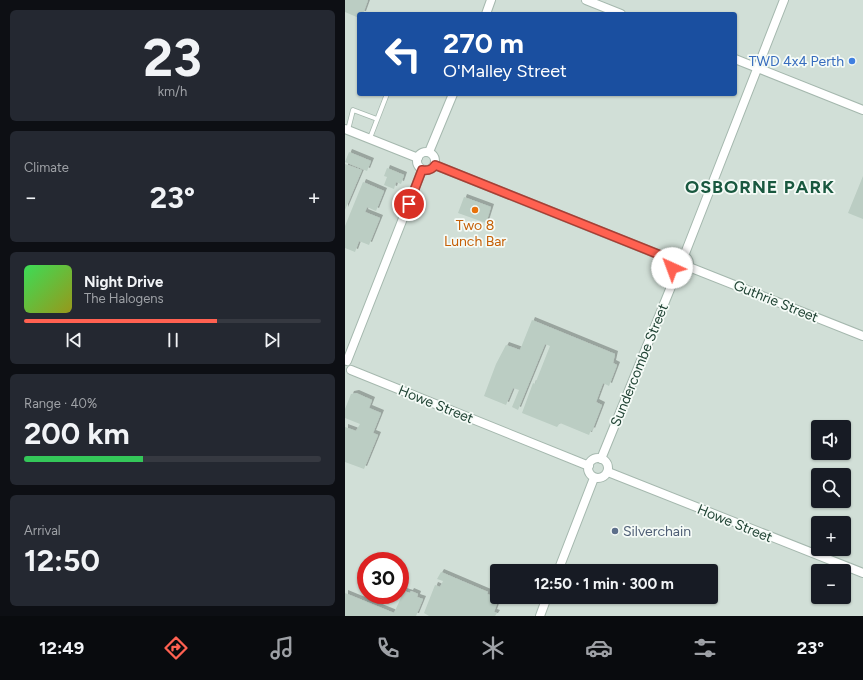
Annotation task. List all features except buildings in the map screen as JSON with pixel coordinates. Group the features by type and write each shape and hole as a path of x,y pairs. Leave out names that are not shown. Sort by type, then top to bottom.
{"street":[{"path":"486,12 491,0"},
{"path":"586,0 616,12"},
{"path":"684,256 784,0"},
{"path":"737,60 863,110"},
{"path":"429,152 452,96"},
{"path":"346,130 370,138 418,158"},
{"path":"424,152 429,152 434,156 435,165 433,168 428,170 422,170 418,166 418,158 424,152"},
{"path":"435,165 672,260"},
{"path":"348,372 351,365 346,361 422,170"},
{"path":"675,256 684,256 688,260 689,267 683,272 677,272 672,268 672,260 675,256"},
{"name":"Guthrie Street","path":"689,267 863,336"},
{"name":"Sundercombe Street","path":"601,459 677,272"},
{"name":"Howe Street","path":"348,372 589,466"},
{"path":"595,459 601,459 607,464 608,472 601,478 594,478 589,471 589,466 595,459"},
{"name":"Howe Street","path":"608,472 863,572"},
{"path":"561,564 594,478"},
{"path":"540,616 544,604"}],"lane":[{"path":"370,138 386,96"},
{"path":"346,130 353,110 377,119"}],"shaded area":[{"name":"OSBORNE PARK","path":"345,0 863,0 863,616 345,616"}],"place":[{"name":"TWD 4x4 Perth","path":"852,61"},
{"name":"Two 8 Lunch Bar","path":"475,210"},
{"name":"Silverchain","path":"615,531"}],"district":[{"name":"OSBORNE PARK","path":"760,187"}],"route":[{"path":"409,204 422,170 431,169 435,165 672,260 672,268"}]}
